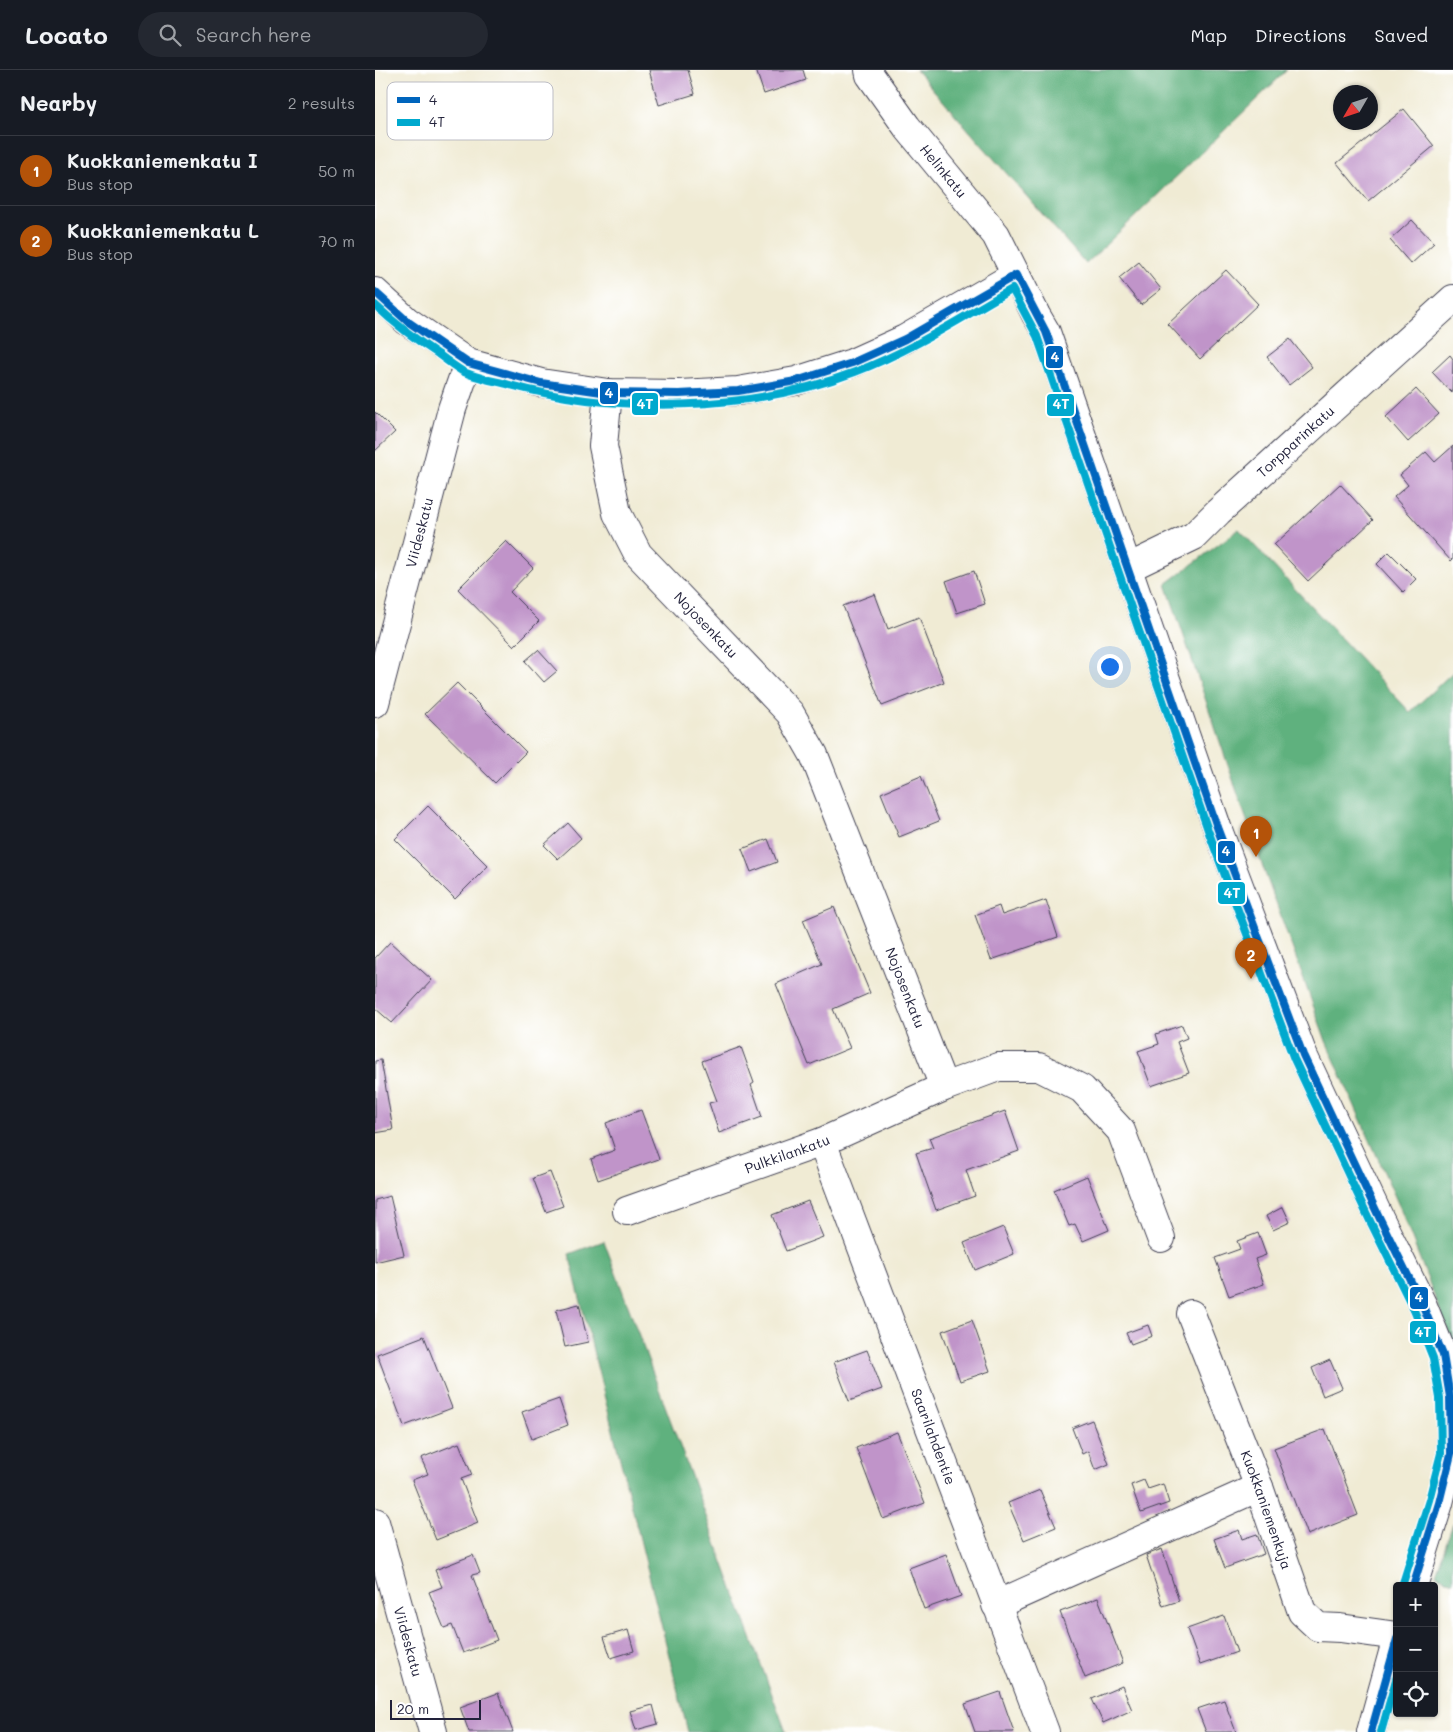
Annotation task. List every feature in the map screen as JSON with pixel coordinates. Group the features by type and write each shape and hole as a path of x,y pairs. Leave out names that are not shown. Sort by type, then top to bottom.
{"street":[{"name":"Helinkatu","path":"869,70 870,75 907,127 996,235 1046,332 1218,830 1303,1055 1423,1306 1443,1355 1451,1397 1451,1454 1439,1503 1414,1582"},
{"path":"375,292 407,321 468,363 541,383 608,393 679,394 738,391 796,381 852,362 905,339 1016,275"},
{"name":"Torpparinkatu","path":"1128,568 1194,536 1218,512 1453,299"},
{"name":"Viideskatu","path":"375,703 452,409 468,363"},
{"name":"Nojosenkatu","path":"608,393 603,446 617,513 638,554 790,713 814,755 944,1087"},
{"path":"944,1087 999,1067 1039,1067 1082,1089 1121,1131 1161,1238"},
{"name":"Pulkkilankatu","path":"627,1211 822,1142 944,1087"},
{"name":"Saarilahdentie","path":"822,1142 1045,1732"},
{"name":"Kuokkaniemenkuja","path":"1191,1314 1259,1487 1302,1612 1318,1627 1340,1628 1393,1636"},
{"path":"996,1605 1259,1487"},
{"name":"Viideskatu","path":"375,1522 433,1732"},
{"path":"1371,1732 1393,1652"}],"green space":[{"path":"916,70 1287,70 1086,264"},
{"path":"1239,529 1410,712 1453,672 1453,1344 1400,1208 1326,1041 1260,859 1166,584"},
{"path":"604,1241 786,1732 688,1732 569,1254"},
{"path":"1453,1523 1453,1582 1436,1574"}],"building":[{"path":"649,70 688,70 695,94 659,105"},
{"path":"756,70 803,70 806,80 764,94"},
{"path":"1404,109 1434,146 1368,201 1337,163"},
{"path":"1412,220 1434,243 1411,264 1390,240"},
{"path":"1139,262 1161,289 1141,305 1119,278"},
{"path":"1226,270 1258,304 1200,359 1168,324"},
{"path":"1290,339 1312,367 1289,385 1267,357"},
{"path":"1450,355 1453,359 1452,393 1432,372"},
{"path":"1416,389 1439,414 1408,442 1386,417"},
{"path":"375,412 395,432 375,451"},
{"path":"1453,446 1453,559 1451,561 1394,497 1408,485 1400,475 1426,452 1435,462"},
{"path":"1340,484 1373,520 1308,581 1274,545"},
{"path":"506,541 533,568 510,592 539,621 514,646 458,589"},
{"path":"1389,552 1416,579 1403,592 1377,564"},
{"path":"974,571 985,604 957,613 946,581"},
{"path":"875,594 888,629 919,617 944,682 882,706 843,606"},
{"path":"538,650 557,671 544,682 525,661"},
{"path":"457,683 526,752 495,783 425,714"},
{"path":"921,776 939,821 899,837 881,793"},
{"path":"428,806 488,866 455,899 395,839"},
{"path":"568,823 581,838 558,859 544,845"},
{"path":"768,839 777,862 751,872 742,849"},
{"path":"1046,900 1058,937 991,960 975,915 999,906 1002,915"},
{"path":"834,907 870,993 833,1009 850,1048 809,1065 776,984 822,964 803,920"},
{"path":"390,942 432,980 392,1023 375,1008 375,958"},
{"path":"1182,1025 1187,1038 1177,1042 1189,1073 1151,1086 1138,1051 1159,1044 1156,1034"},
{"path":"741,1047 754,1083 751,1085 762,1117 719,1133 709,1103 717,1101 702,1061"},
{"path":"381,1060 393,1130 375,1133 375,1061"},
{"path":"641,1110 659,1159 598,1180 591,1159 615,1150 606,1123"},
{"path":"1005,1111 1019,1151 966,1170 975,1196 936,1210 916,1153 933,1148 929,1138"},
{"path":"550,1172 563,1206 546,1212 533,1178"},
{"path":"1087,1176 1109,1230 1083,1241 1075,1224 1069,1226 1054,1190"},
{"path":"390,1196 404,1255 375,1262 375,1200"},
{"path":"808,1201 823,1237 786,1251 772,1215"},
{"path":"1283,1207 1290,1222 1273,1230 1266,1216"},
{"path":"1003,1227 1014,1254 975,1270 964,1243"},
{"path":"1258,1233 1266,1255 1255,1259 1264,1284 1229,1296 1215,1258 1240,1249 1237,1241"},
{"path":"579,1304 588,1342 565,1347 556,1310"},
{"path":"972,1320 990,1371 960,1381 942,1331"},
{"path":"1148,1325 1152,1336 1131,1344 1126,1333"},
{"path":"424,1336 452,1408 404,1426 377,1354"},
{"path":"867,1350 882,1389 849,1401 834,1362"},
{"path":"1330,1360 1342,1388 1323,1396 1312,1368"},
{"path":"559,1399 568,1425 532,1439 522,1412"},
{"path":"1092,1420 1109,1464 1095,1470 1088,1451 1082,1454 1072,1428"},
{"path":"1325,1429 1358,1515 1307,1535 1274,1448"},
{"path":"897,1432 925,1503 883,1519 856,1448"},
{"path":"459,1443 472,1475 461,1479 478,1523 436,1540 412,1480 428,1474 421,1458"},
{"path":"1144,1480 1148,1489 1163,1484 1169,1503 1141,1513 1131,1485"},
{"path":"1040,1490 1056,1527 1024,1540 1008,1503"},
{"path":"1239,1530 1242,1539 1257,1534 1264,1554 1225,1568 1214,1539"},
{"path":"1162,1549 1179,1601 1163,1606 1146,1555"},
{"path":"946,1554 961,1596 924,1609 909,1568"},
{"path":"473,1555 480,1573 472,1575 497,1640 463,1653 452,1625 444,1628 429,1592 442,1587 435,1570"},
{"path":"1098,1598 1123,1663 1085,1678 1060,1612"},
{"path":"1224,1616 1237,1652 1200,1665 1187,1629"},
{"path":"628,1630 634,1651 611,1658 604,1637"},
{"path":"1122,1686 1132,1710 1103,1723 1092,1699"},
{"path":"1000,1692 1014,1732 975,1732 965,1704"},
{"path":"498,1693 513,1732 469,1732 460,1707"},
{"path":"1224,1700 1236,1732 1206,1732 1197,1709"},
{"path":"653,1705 658,1724 636,1730 630,1711"}],"transit line":[{"name":"4","path":"375,292 407,321 468,363 541,383 608,393 679,394 738,391 796,381 852,363 905,339 1016,275 1046,332 1218,830 1303,1055 1423,1306 1443,1355 1450,1397 1451,1454 1439,1503 1414,1582"},
{"name":"4T","path":"375,305 413,337 459,369 473,376 551,394 594,401 684,404 772,395 815,385 855,372 916,344 1012,289 1037,336 1209,833 1294,1059 1414,1310 1433,1358 1440,1398 1441,1453 1429,1500 1403,1582"},
{"name":"4","path":"1371,1732 1393,1653"},
{"name":"4T","path":"1381,1732 1393,1690"}],"place":[{"name":"Kuokkaniemenkatu I","path":"1256,857"},
{"name":"Kuokkaniemenkatu L","path":"1251,979"}]}
